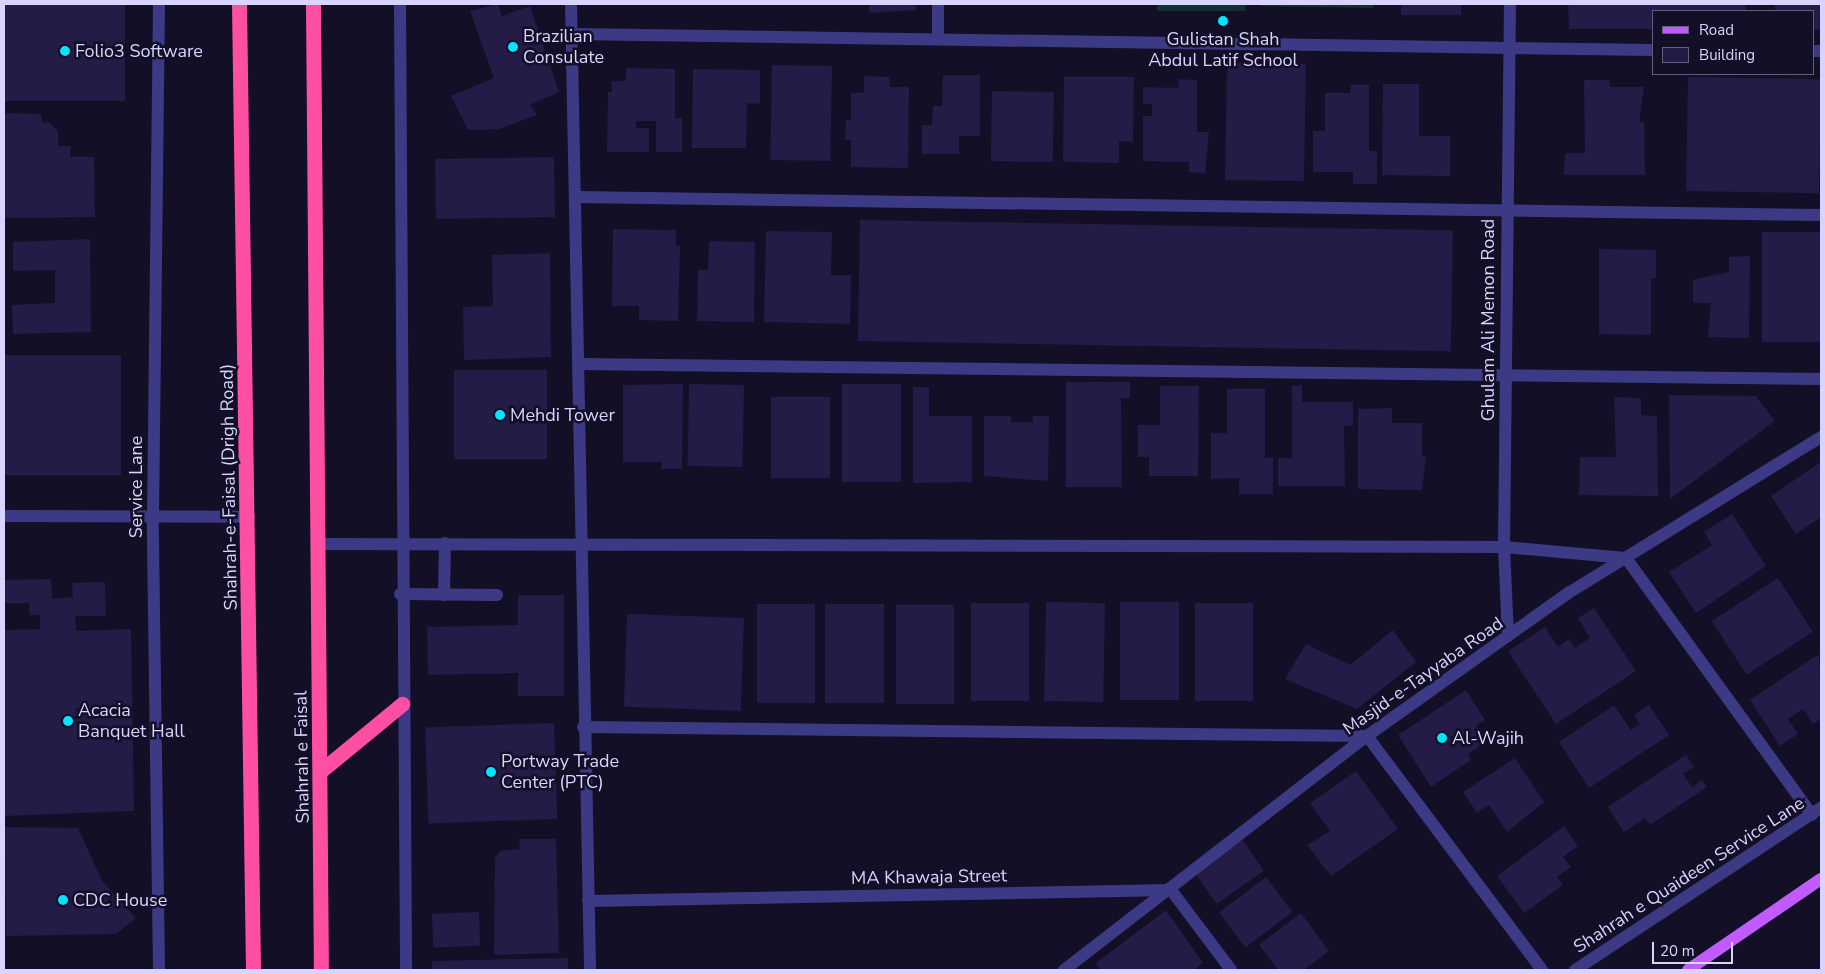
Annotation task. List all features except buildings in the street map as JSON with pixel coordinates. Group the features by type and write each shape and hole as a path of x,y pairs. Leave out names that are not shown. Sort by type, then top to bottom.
{"highway":[{"name":"Shahrah-e-Faisal (Drigh Road)","path":"239,4 249,517 253,970"},
{"path":"313,4 317,544"},
{"name":"Shahrah e Faisal","path":"317,544 322,770 321,970"},
{"path":"322,770 402,704"}],"main road":[{"path":"1688,970 1821,879"}],"street":[{"name":"Service Lane","path":"159,4 153,517 159,970"},
{"path":"400,4 400,594 406,970"},
{"path":"571,4 577,198 583,726 590,970"},
{"path":"938,4 938,39"},
{"name":"Ghulam Ali Memon Road","path":"1508,636 1504,547 1508,49 1510,4"},
{"path":"571,34 1652,50"},
{"path":"577,198 1507,213 1821,215"},
{"path":"579,364 1821,379"},
{"name":"Masjid-e-Tayyaba Road","path":"1064,970 1171,890 1367,736 1508,636 1626,558 1821,438"},
{"path":"4,516 249,517"},
{"path":"444,595 445,543"},
{"path":"317,544 1504,547 1626,558 1816,811"},
{"path":"400,594 497,595"},
{"path":"583,726 1367,736 1542,970"},
{"name":"Shahrah e Quaideen Service Lane","path":"1575,970 1816,811"},
{"path":"1171,890 1231,970"},
{"name":"MA Khawaja Street","path":"588,901 1171,890"}],"green space":[{"path":"1157,4 1246,4 1246,11 1157,11"},
{"path":"1260,4 1374,4 1374,8 1260,6"}],"place":[{"name":"Gulistan Shah Abdul Latif School","path":"1223,21"},
{"name":"Brazilian Consulate","path":"513,47"},
{"name":"Folio3 Software","path":"65,51"},
{"name":"Mehdi Tower","path":"500,415"},
{"name":"Acacia Banquet Hall","path":"68,721"},
{"name":"Al-Wajih","path":"1442,738"},
{"name":"Portway Trade Center (PTC)","path":"491,772"},
{"name":"CDC House","path":"63,900"}]}
